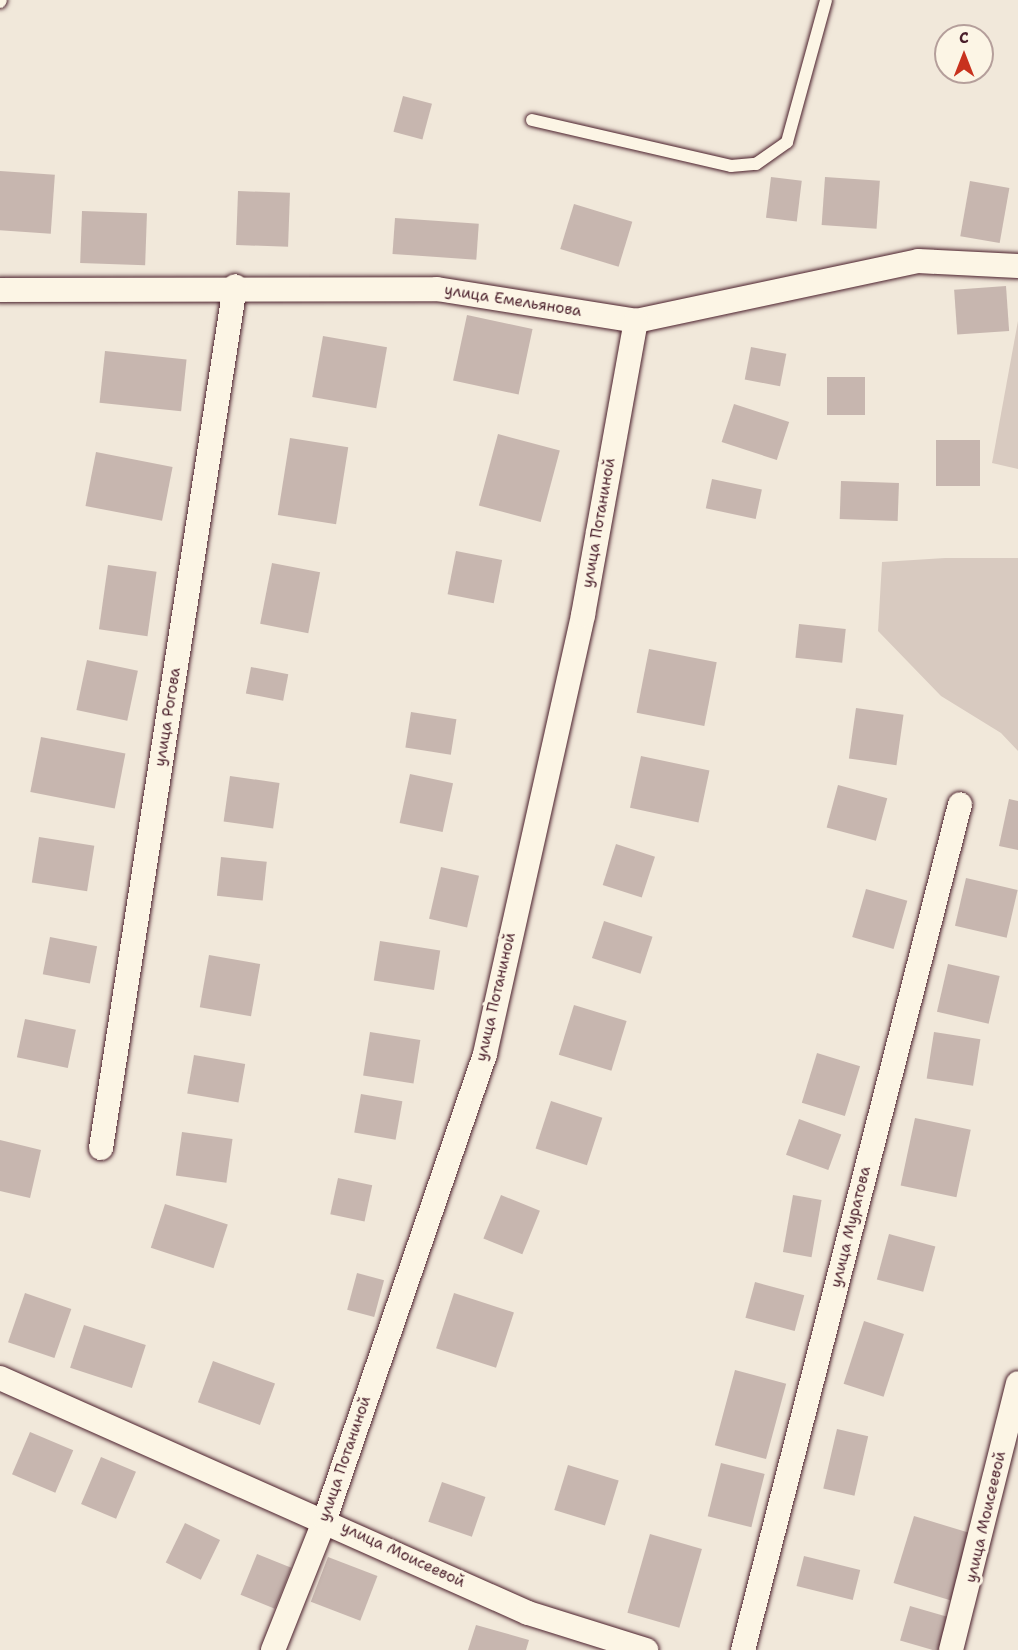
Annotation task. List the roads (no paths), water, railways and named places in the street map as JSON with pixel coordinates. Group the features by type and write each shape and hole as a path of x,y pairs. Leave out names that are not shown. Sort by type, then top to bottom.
{"street":[{"name":"улица Емельянова","path":"0,290 235,286 437,289 636,321 918,261 1018,266"},
{"name":"улица Рогова","path":"101,1148 235,286"},
{"name":"улица Потаниной","path":"273,1650 325,1519 485,1054 583,615 636,321"},
{"name":"улица Муратова","path":"743,1650 960,804"},
{"name":"улица Моисеевой","path":"0,1377 325,1519 528,1613 646,1650"},
{"name":"улица Моисеевой","path":"951,1650 1018,1383"}],"lane":[{"path":"532,120 731,166 756,164 787,142 826,0"}]}
